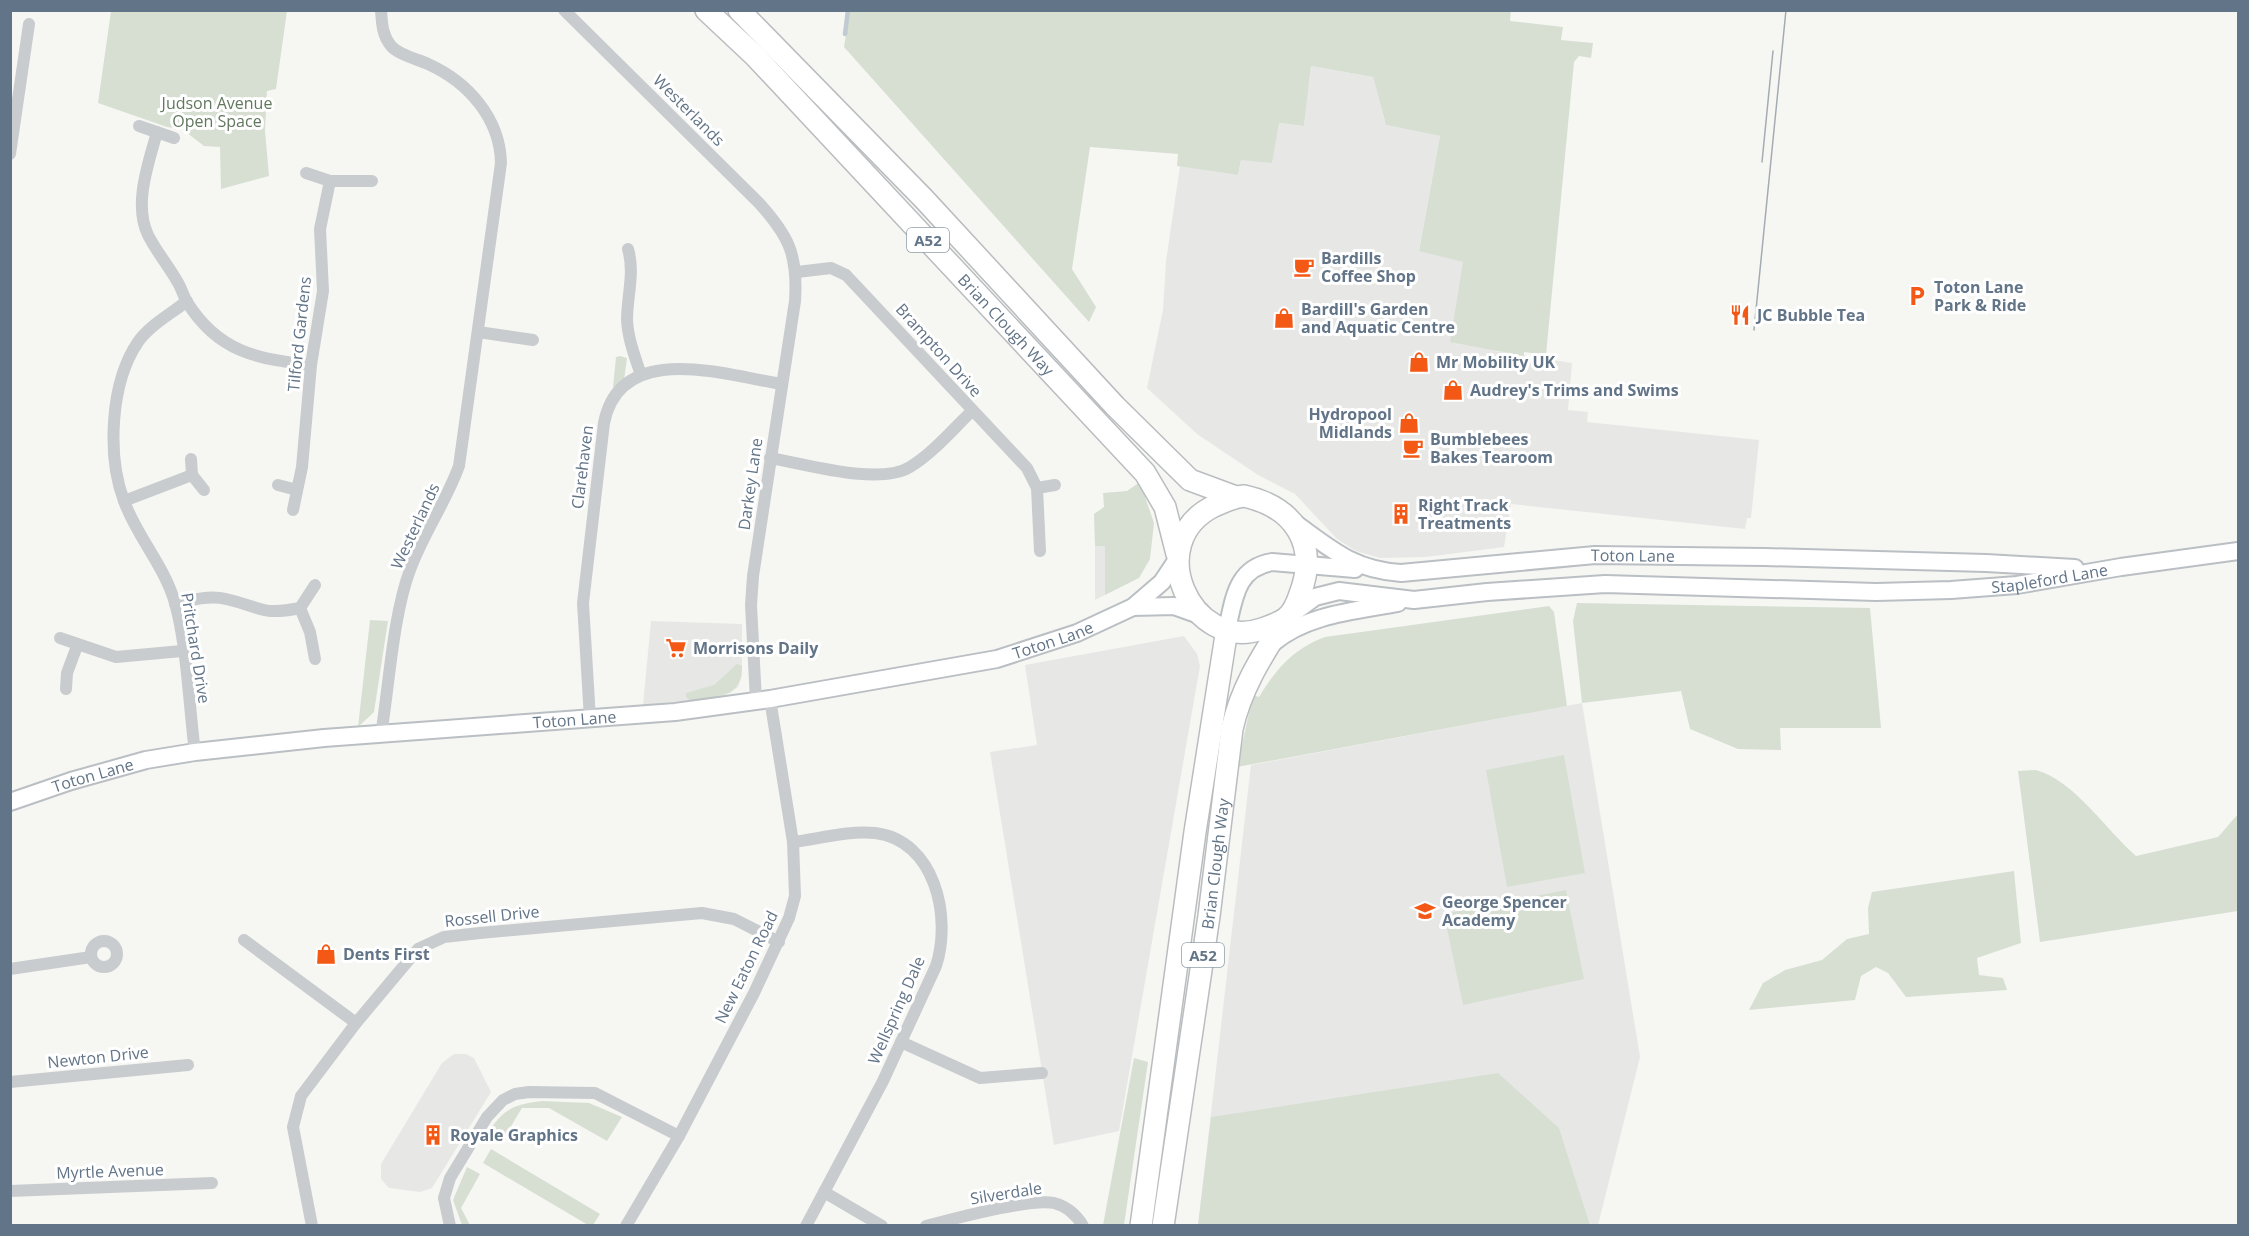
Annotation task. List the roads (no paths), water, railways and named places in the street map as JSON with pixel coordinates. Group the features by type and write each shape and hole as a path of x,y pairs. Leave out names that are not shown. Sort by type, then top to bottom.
{"highway":[{"name":"Brian Clough Way","path":"706,10 763,65 1145,474 1165,507 1182,585 1202,616"},
{"name":"Brian Clough Way","path":"739,10 924,199 1115,406 1190,480 1236,497 1262,500 1280,509 1295,524"},
{"path":"1177,557 1184,534 1193,520 1204,512 1236,497"},
{"path":"1295,524 1304,546 1307,564"},
{"name":"Brian Clough Way","path":"1163,1226 1209,916 1232,729 1238,704 1246,685 1266,649 1288,618 1304,583 1307,564"},
{"path":"1202,616 1227,629 1241,632 1256,631 1288,618"},
{"name":"Brian Clough Way","path":"1141,1226 1219,663 1227,629"}],"main road":[{"name":"Toton Lane","path":"1295,524 1341,557 1370,570 1401,573 1595,555 1986,563"},
{"name":"Stapleford Lane","path":"1978,588 2017,585 2121,567 2238,552"},
{"name":"Toton Lane","path":"10,802 71,781 135,763 195,752 675,712 763,700 997,659 1077,633 1133,607 1162,582 1177,557"},
{"path":"1227,629 1238,587 1242,577 1250,569 1272,562 1370,570"},
{"name":"Stapleford Lane","path":"1986,563 2076,568 2121,567"},
{"name":"Toton Lane","path":"1288,618 1315,597 1340,591 1414,600 1487,591 1605,584 1884,592 1978,588"},
{"path":"1266,649 1283,634 1314,620 1414,600"},
{"name":"Toton Lane","path":"1133,607 1174,606 1202,616"}],"street":[{"name":"Westerlands","path":"381,10 382,27 390,45 399,52 446,73 471,92 485,110 501,148 500,181 459,466 451,488 410,570 402,597 381,735"},
{"name":"Westerlands","path":"564,10 781,227 791,249 796,272"},
{"path":"10,154 29,24"},
{"path":"10,108 15,125"},
{"path":"140,126 174,138"},
{"path":"157,132 145,177 144,222 147,234 178,281 187,301 210,330 246,354 266,360 311,365"},
{"path":"306,173 330,181 372,181"},
{"name":"Tilford Gardens","path":"293,510 302,467 311,365 323,291 320,229 330,181"},
{"path":"628,249 632,262 627,319 629,335 641,375"},
{"name":"Brampton Drive","path":"796,272 831,268 846,275 1027,468 1034,477 1037,488 1040,551"},
{"name":"Darkey Lane","path":"763,700 751,605 753,576 795,301 796,272"},
{"name":"Pritchard Drive","path":"187,301 148,330 138,343 121,384 114,431 114,467 124,501 159,562 175,604 195,752"},
{"path":"478,332 532,340"},
{"name":"Clarehaven","path":"590,719 583,603 604,423 610,404 619,391 641,375 666,369 686,368 781,384"},
{"path":"770,458 872,474 898,472 916,463 972,411"},
{"path":"191,459 192,475 204,490"},
{"path":"124,501 192,475"},
{"path":"278,485 297,490"},
{"path":"1037,488 1055,485"},
{"path":"175,604 214,598 270,613 300,608 315,585"},
{"path":"300,608 310,632 315,659"},
{"path":"60,639 116,657 182,651"},
{"path":"66,689 67,673 77,646"},
{"name":"New Eaton Road","path":"626,1226 679,1136 779,942 795,896 793,842 763,700"},
{"name":"Wellspring Dale","path":"793,842 863,833 881,834 901,841 913,850 930,874 941,922 940,952 901,1042 806,1226"},
{"name":"Rossell Drive","path":"312,1226 293,1127 301,1096 406,960 429,942 444,937 702,913 734,919 779,942"},
{"path":"244,939 356,1023"},
{"path":"10,969 91,957"},
{"path":"901,1042 980,1078 1042,1073"},
{"name":"Newton Drive","path":"10,1082 188,1065"},
{"path":"450,1226 444,1198 450,1178 487,1117 503,1100 515,1094 529,1092 595,1093 679,1136"},
{"name":"Myrtle Avenue","path":"10,1191 212,1184"},
{"path":"824,1192 882,1226"},
{"name":"Silverdale","path":"926,1226 951,1218 1045,1202 1064,1206 1083,1226"}],"waterway":[{"path":"845,34 848,10"}],"tram line":[{"path":"1754,330 1786,10"},
{"path":"1762,162 1773,51"}],"place":[{"name":"Bardills Coffee Shop","path":"1304,267"},
{"name":"Toton Lane Park & Ride","path":"1917,296"},
{"name":"JC Bubble Tea","path":"1740,315"},
{"name":"Bardill's Garden and Aquatic Centre","path":"1284,318"},
{"name":"Mr Mobility UK","path":"1419,362"},
{"name":"Audrey's Trims and Swims","path":"1453,390"},
{"name":"Hydropool Midlands","path":"1409,423"},
{"name":"Bumblebees Bakes Tearoom","path":"1413,448"},
{"name":"Right Track Treatments","path":"1401,514"},
{"name":"Morrisons Daily","path":"676,648"},
{"name":"George Spencer Academy","path":"1425,911"},
{"name":"Dents First","path":"326,954"},
{"name":"Royale Graphics","path":"433,1135"}],"park label":[{"name":"Judson Avenue Open Space","path":"217,112"}]}
